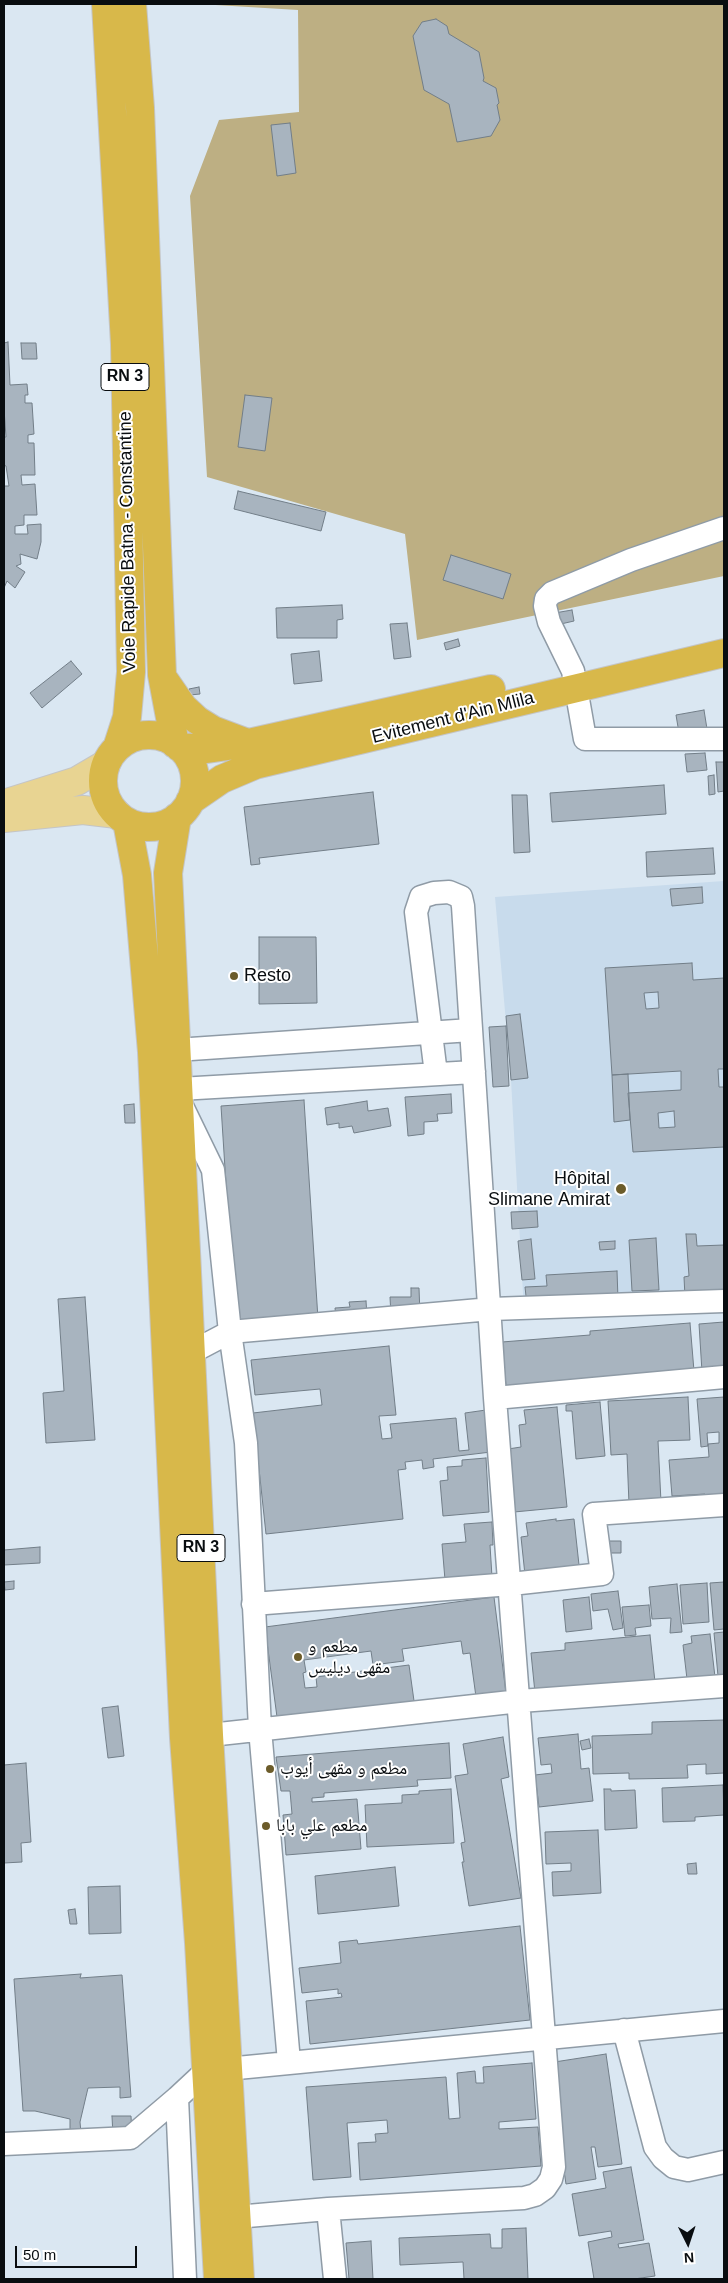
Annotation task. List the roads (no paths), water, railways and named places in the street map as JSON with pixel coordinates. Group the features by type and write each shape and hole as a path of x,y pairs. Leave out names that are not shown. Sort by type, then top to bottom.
{"highway":[{"name":"Voie Rapide Batna - Constantine","path":"106,4 125,344 130,662 127,717 112,756"},
{"name":"Voie Rapide Batna - Constantine","path":"132,4 140,108 162,675 177,746"},
{"name":"Evitement d'Ain Mlila","path":"184,809 222,779 255,765 724,637"},
{"name":"Evitement d'Ain Mlila","path":"177,746 207,749 249,743 575,679 724,653"},
{"path":"162,675 171,692 197,720 231,738 249,743"},
{"path":"139,737 164,738 177,746 188,759 194,773 194,787 184,809 168,823 148,827 122,818 110,806 103,786 112,756 139,737"},
{"name":"RN 3","path":"184,809 168,873 176,1050 171,1094 196,1736 216,2069 218,2279"},
{"name":"RN 3","path":"122,818 137,874 171,1094 192,1352 196,1736"},
{"name":"RN 3","path":"216,2069 236,2216 240,2279"}],"main road":[{"path":"4,804 77,781 112,756"},
{"path":"4,818 83,810 122,818"}],"street":[{"path":"724,528 631,560 552,593 546,599 549,622 575,679 585,739 724,739"},
{"path":"236,2216 524,2198 535,2195 545,2188 552,2179 554,2167 545,2037 495,1398 491,1309 463,906 461,897 449,892 434,893 421,897 416,912 436,1074"},
{"path":"176,1050 471,1030"},
{"path":"289,2062 260,1729 246,1443 230,1332 213,1170 171,1094 474,1072"},
{"path":"192,1352 230,1332 491,1309 724,1300"},
{"path":"495,1398 724,1377"},
{"path":"253,1604 511,1584 602,1574 594,1514 724,1505"},
{"path":"196,1736 520,1701 724,1686"},
{"path":"4,2144 130,2138 177,2098 216,2069 724,2021"},
{"path":"624,2030 655,2147 663,2158 674,2167 688,2170 724,2162"},
{"path":"177,2098 185,2279"},
{"path":"328,2209 335,2279"}],"place":[{"name":"Resto","path":"234,976"},
{"name":"Hôpital Slimane Amirat","path":"621,1189"},
{"name":"مطعم و مقهى ديليس","path":"298,1657"},
{"name":"مطعم و مقهى أيوب","path":"270,1769"},
{"name":"مطعم علي بابا","path":"266,1826"}]}
